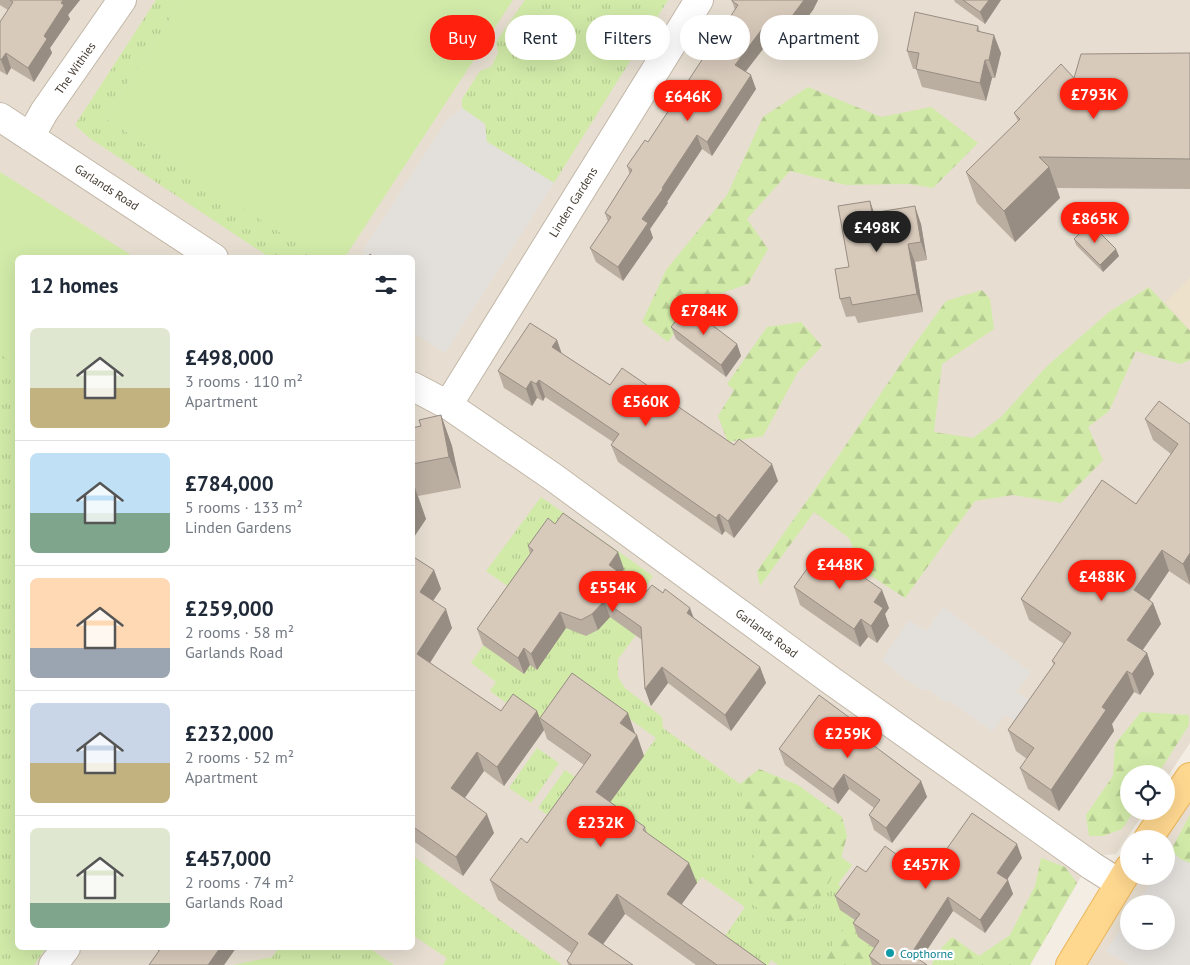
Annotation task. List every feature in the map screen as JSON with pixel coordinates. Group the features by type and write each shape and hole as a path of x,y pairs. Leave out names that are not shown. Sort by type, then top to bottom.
{"main road":[{"path":"1154,830 1190,777"},
{"path":"1070,965 1120,883"}],"street":[{"name":"The Withies","path":"30,137 44,112 122,0"},
{"name":"Linden Gardens","path":"448,405 699,0"},
{"name":"Garlands Road","path":"0,117 209,255"},
{"name":"Garlands Road","path":"415,389 448,405 553,477 892,724 1085,861 1120,874"},
{"path":"54,965 65,950"}],"shaded area":[{"path":"0,0 1190,0 1190,743 1175,766 1120,765 1120,820 1139,820 1132,830 1120,830 1120,848 1116,854 1093,856 1030,965 0,965"},
{"path":"462,108 485,124 487,142 554,183 445,353 415,333 415,255 366,255 362,251 448,118"},
{"path":"1190,278 1190,331 1165,303"},
{"path":"943,607 1031,672 1016,692 1033,703 1019,723 1005,715 992,731 952,703 943,701 927,688 923,691 882,660 909,620 926,631"},
{"path":"1190,799 1190,965 1085,965 1120,908 1120,950 1175,950 1175,895 1128,895 1134,885 1175,885 1175,830 1169,830"},
{"path":"1175,854 1180,859 1190,863 1190,965 1129,965 1106,951 1120,930 1120,950 1175,950 1175,895 1142,895 1149,885 1175,885"}],"green space":[{"path":"156,0 182,0 105,118 316,255 266,255 88,137 75,125"},
{"path":"182,0 513,0 495,28 495,15 430,15 430,60 474,60 346,255 314,255 105,118"},
{"path":"525,0 668,0 659,15 586,15 586,60 631,60 554,183 486,141 485,124 462,108 462,99 480,71 491,67 495,60 498,53 496,42 505,29 505,60 576,60 576,15 515,15"},
{"path":"808,87 881,117 931,107 978,143 933,188 909,184 846,185 790,171 747,219 768,249 748,284 696,302 668,342 642,322 666,270 727,195 763,117"},
{"path":"0,172 131,255 15,255 15,364 0,354"},
{"path":"1149,287 1190,331 1190,360 1180,364 1136,351 1109,411 1088,427 1103,460 1061,503 1013,495 975,501 905,598 862,570 849,538 814,512 760,586 757,571 946,301 982,290 990,299 994,329 942,364 934,432 973,438 1001,417 1047,366 1109,312"},
{"path":"801,322 822,346 798,372 763,436 728,442 718,416 734,390 727,384 767,327"},
{"path":"0,354 15,364 15,950 45,950 34,965 0,965"},
{"path":"541,497 653,576 644,590 658,601 618,659 618,677 625,688 662,717 663,728 852,865 838,884 841,886 835,895 845,902 852,918 819,965 778,965 771,960 768,965 744,965 718,946 745,907 702,877 697,883 603,812 656,738 613,707 551,733 490,691 496,682 471,663 519,594 486,571"},
{"path":"1141,712 1189,715 1189,725 1164,765 1120,765 1120,820 1128,820 1122,829 1103,836 1089,836 1086,815 1113,776 1115,744"},
{"path":"537,748 559,763 531,803 509,788"},
{"path":"759,769 798,785 842,817 847,836 841,858 830,881 806,918 779,923 751,903 748,869 764,836 744,808 740,784"},
{"path":"565,770 581,781 553,819 538,808"},
{"path":"1190,815 1190,863 1180,859 1175,854 1175,843"},
{"path":"415,857 562,965 443,965 447,958 415,937"},
{"path":"1041,858 1065,867 1077,883 1030,965 932,965 935,955 952,937 979,956 1010,935 1035,886"},
{"path":"852,918 865,927 858,937 877,950 877,965 819,965"},
{"path":"277,950 372,950 394,965 233,965 272,957"}],"building":[{"path":"10,0 63,0 61,3 64,5 44,36 47,39 28,68 6,53 0,59 0,22 13,2"},
{"path":"804,0 793,15 760,15 760,32 750,45 750,15 731,15 738,5 732,1"},
{"path":"963,0 989,0 980,12"},
{"path":"915,12 978,26 977,31 994,35 989,60 985,60 980,83 916,69 919,53 907,51"},
{"path":"1190,53 1190,159 1039,157 1049,167 1004,211 966,172 1020,119 1014,113 1061,64 1074,78 1081,54"},
{"path":"702,60 739,60 735,65 751,75 707,142 697,135 642,219 648,223 618,267 590,248 611,217 605,213 632,170 627,166 645,140 648,142"},
{"path":"870,201 872,213 915,206 921,242 908,244 917,294 852,305 850,297 840,299 835,269 849,267 838,206"},
{"path":"1090,223 1116,249 1100,265 1074,239"},
{"path":"687,306 737,344 721,365 671,327"},
{"path":"530,323 557,340 552,347 610,385 622,368 734,445 739,439 772,464 728,521 719,514 716,518 611,445 619,434 539,380 536,384 531,381 526,389 498,371"},
{"path":"1159,401 1190,424 1190,553 1183,564 1162,550 1134,590 1153,603 1127,640 1147,653 1132,674 1127,671 1102,707 1106,710 1051,790 1020,768 1034,748 1008,730 1055,663 1052,661 1071,633 1021,599 1102,480 1136,504 1178,444 1145,419"},
{"path":"441,415 449,457 415,463 415,427 421,426 419,420"},
{"path":"563,513 618,552 609,565 646,592 652,585 663,593 665,589 690,608 687,613 760,667 725,715 662,667 645,689 641,627 604,601 592,614 581,620 560,612 531,654 524,648 518,658 477,629 533,550 528,546 548,518 555,524"},
{"path":"823,549 882,590 874,602 883,608 871,626 861,619 854,629 794,587"},
{"path":"415,558 434,570 420,592 446,609 417,654 501,711 513,694 537,711 497,767 477,752 451,788 487,814 456,857 415,828"},
{"path":"572,673 628,713 620,723 637,735 596,792 645,827 643,830 689,863 667,894 766,965 717,965 617,894 588,934 633,965 572,965 567,961 578,943 490,880 521,838 527,843 591,755 540,718"},
{"path":"819,695 854,721 849,727 921,781 886,828 869,815 880,800 844,774 833,789 779,749"},
{"path":"972,813 1017,844 997,873 1008,880 980,920 948,897 911,954 927,965 881,965 869,956 879,941 853,923 860,914 835,896 857,866 866,872 885,846 927,877"},
{"path":"160,950 219,950 208,965 149,965"}],"place":[{"name":"Copthorne","path":"890,953"}]}
